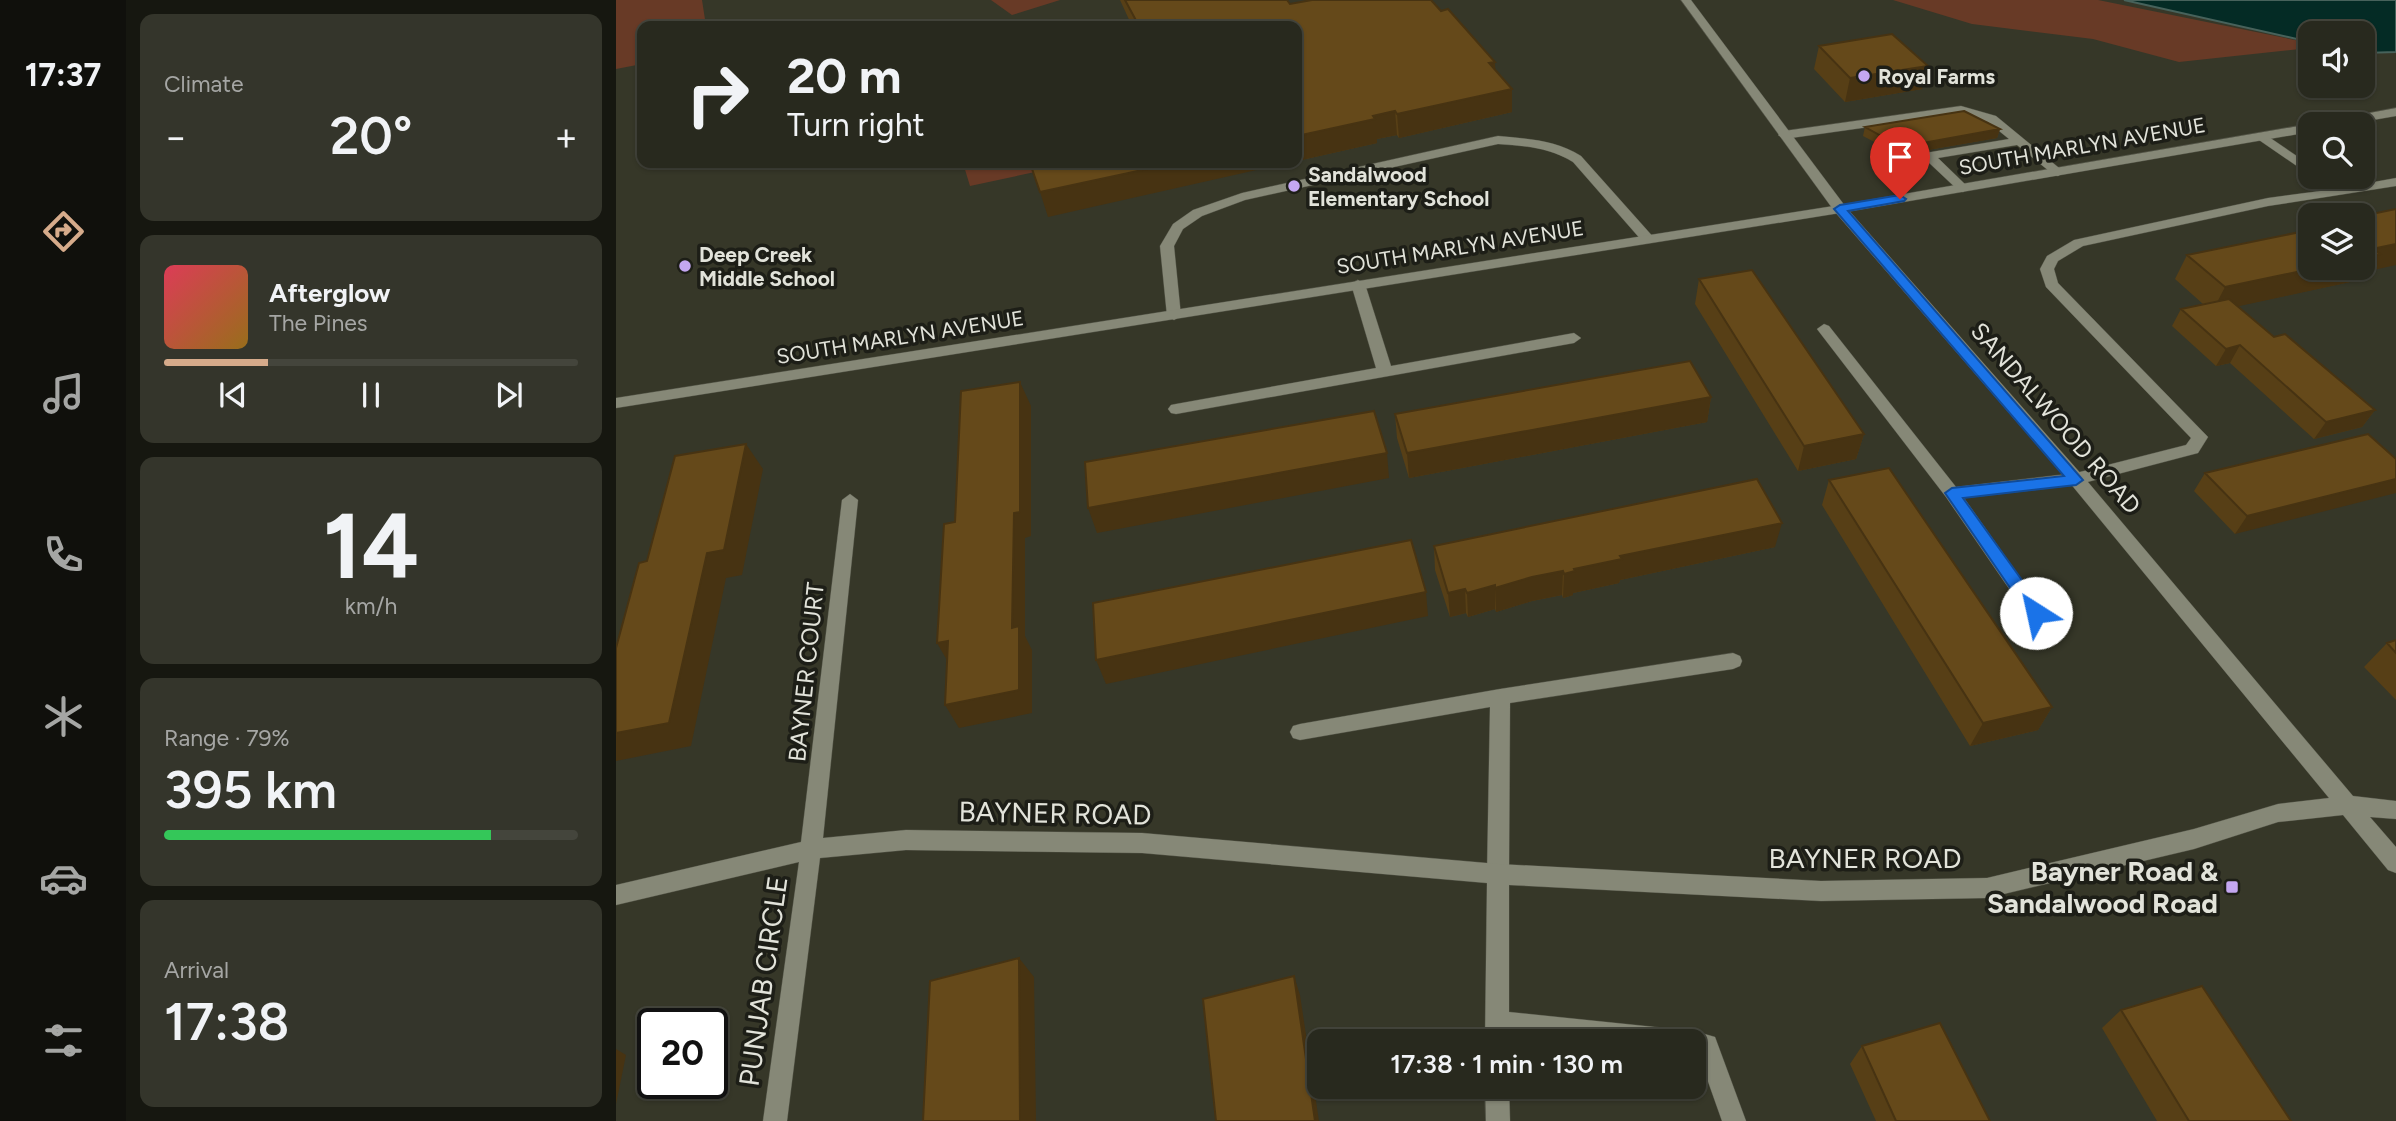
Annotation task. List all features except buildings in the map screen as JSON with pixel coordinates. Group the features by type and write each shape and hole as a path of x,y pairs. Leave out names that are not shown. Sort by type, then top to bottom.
{"street":[{"name":"SANDALWOOD ROAD","path":"1686,0 1840,209 2076,480 2396,863"},
{"path":"1784,135 1961,110 1992,119 2057,172"},
{"path":"2375,117 2396,113"},
{"name":"SOUTH MARLYN AVENUE","path":"616,403 1840,209 2298,130"},
{"path":"2263,137 2298,162"},
{"path":"1174,316 1167,246 1175,231 1190,217 1242,197 1469,145 1520,141 1564,151 1577,159 1648,239"},
{"path":"1964,188 1929,156 2018,141"},
{"path":"1952,493 2076,480 2192,449 2200,437 2051,284 2047,270 2052,259 2079,243 2117,233 2268,202 2396,182"},
{"path":"2335,189 2339,192"},
{"path":"1358,284 1385,372"},
{"path":"1824,329 1952,493 2050,633"},
{"path":"1176,409 1574,338"},
{"name":"BAYNER COURT","path":"811,849 850,500"},
{"path":"1300,732 1500,697 1733,661"},
{"path":"1497,1029 1500,697"},
{"name":"BAYNER ROAD","path":"616,895 811,849 906,840 1142,843 1498,874 1822,891 1987,888 2194,839 2278,813 2347,805 2396,810"},
{"name":"PUNJAB CIRCLE","path":"775,1121 811,849"},
{"path":"1706,1045 1734,1121"},
{"path":"1497,1099 1498,1121"}],"shaded area":[{"path":"616,0 702,0 705,21 637,21 637,65 616,69"},
{"path":"991,0 1060,0 1012,15"},
{"path":"1893,0 2098,0 2298,41 2298,49 2179,62 2093,39 1972,24"},
{"path":"965,168 1034,168 1035,172 970,186"}],"water":[{"path":"2124,0 2396,0 2396,52 2375,53 2375,21 2298,21 2298,39"}],"place":[{"name":"Royal Farms","path":"1864,76"},
{"name":"Sandalwood Elementary School","path":"1294,186"},
{"name":"Deep Creek Middle School","path":"685,266"},
{"name":"Bayner Road & Sandalwood Road","path":"2232,887"}],"route":[{"path":"1900,199 1840,209 2076,480 1952,493 2036,613"}]}
